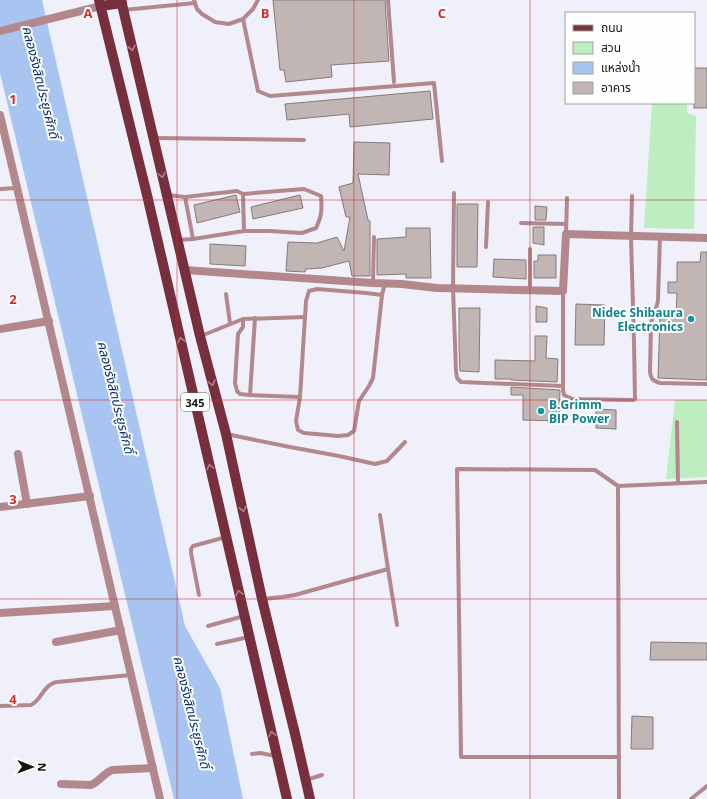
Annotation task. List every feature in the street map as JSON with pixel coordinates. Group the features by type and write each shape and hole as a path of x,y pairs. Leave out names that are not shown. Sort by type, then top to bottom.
{"main road":[{"path":"100,3 122,4"},
{"name":"345","path":"100,3 147,195 287,799"},
{"name":"345","path":"122,4 200,336 226,434 262,599 310,799"}],"street":[{"path":"0,31 58,17 100,3"},
{"path":"0,115 160,799"},
{"path":"185,270 402,284 453,289 563,291 566,234 707,238"},
{"path":"0,329 49,321"},
{"path":"18,454 27,504"},
{"path":"0,507 90,496"},
{"path":"0,613 115,606"},
{"path":"56,642 121,630"},
{"path":"61,784 91,785 96,783 108,771 153,768"}],"lane":[{"path":"122,4 194,1 197,9 202,14 215,22 229,24 243,19 254,9 258,0"},
{"path":"388,0 394,82"},
{"path":"243,19 258,91 270,96 434,83 442,161"},
{"path":"154,138 304,140"},
{"path":"0,189 17,188"},
{"path":"167,195 185,197 237,190 243,194 304,189 321,196 321,217 316,228 302,233 244,231 178,240"},
{"path":"454,193 453,289 457,378 461,382 563,386"},
{"path":"243,194 244,231"},
{"path":"563,291 564,395 573,399 635,399 631,236 632,196"},
{"path":"185,197 193,239"},
{"path":"566,234 567,198"},
{"path":"486,247 488,202"},
{"path":"522,223 566,224"},
{"path":"373,283 374,237"},
{"path":"660,237 658,300 651,323 651,378 660,383 707,384"},
{"path":"530,249 530,291"},
{"path":"382,295 317,289 309,291 306,301 300,397 296,421 298,430 304,433 338,436 348,435 354,431 359,401 373,378 382,295 385,283"},
{"path":"226,294 230,323"},
{"path":"200,336 243,318 305,317"},
{"path":"243,318 244,326 238,334 235,383 237,391 240,394 250,395 300,397"},
{"path":"250,395 255,318"},
{"path":"677,422 678,483"},
{"path":"226,434 375,464 387,461 405,442"},
{"path":"619,757 461,757 457,469 595,470 618,486 707,482"},
{"path":"618,486 619,799"},
{"path":"380,515 397,625"},
{"path":"199,594 191,549 193,546 226,537"},
{"path":"262,599 295,594 388,569"},
{"path":"208,626 244,616"},
{"path":"217,644 249,637"},
{"path":"0,706 30,705 35,703 51,684 57,682 131,675"},
{"path":"252,754 260,753 277,756"},
{"path":"305,781 322,774"},
{"path":"691,799 707,786"}],"green space":[{"path":"652,104 687,104 687,113 696,116 694,229 644,228"},
{"path":"675,400 707,400 707,477 666,479"}],"water":[{"name":"คลองรังสิตประยูรศักดิ์","path":"0,0 42,0 185,626 220,688 243,799 174,799 0,73"}],"building":[{"path":"273,0 385,0 389,61 331,65 332,77 286,82 284,70 280,70"},
{"path":"695,68 707,68 707,108 694,108"},
{"path":"430,91 433,119 350,127 349,114 287,120 285,104"},
{"path":"354,142 390,143 389,175 358,174 368,220 370,221 370,276 352,276 349,261 322,268 306,269 305,272 286,271 288,242 317,243 337,237 344,251 350,217 346,217 339,187 353,183"},
{"path":"236,195 240,212 197,223 194,205"},
{"path":"300,195 303,208 253,219 251,207"},
{"path":"457,204 478,204 477,267 457,267"},
{"path":"535,206 547,207 546,220 535,220"},
{"path":"533,227 544,227 544,245 533,243"},
{"path":"406,228 430,228 431,278 406,278 406,274 377,275 377,239 406,237"},
{"path":"210,244 246,246 245,266 210,264"},
{"path":"701,252 707,252 707,380 658,378 660,315 676,315 677,293 668,293 668,282 677,282 677,262 700,262"},
{"path":"538,255 556,255 556,278 534,278 534,261 538,261"},
{"path":"494,259 526,260 526,279 493,277"},
{"name":"Nidec Shibaura Electronics","path":"576,304 605,305 604,345 575,345"},
{"path":"536,306 547,308 547,322 536,322"},
{"path":"459,308 480,308 479,372 460,371"},
{"path":"535,336 547,336 546,358 558,359 557,382 495,379 495,360 535,361"},
{"name":"B.Grimm BIP Power","path":"511,387 560,390 559,421 523,420 523,395 511,395"},
{"path":"596,409 616,410 616,429 596,428"},
{"path":"651,642 707,643 707,660 650,660"},
{"path":"632,716 653,717 653,749 631,749"}],"place":[{"name":"Nidec Shibaura Electronics","path":"691,319"},
{"name":"B.Grimm BIP Power","path":"541,411"}]}
